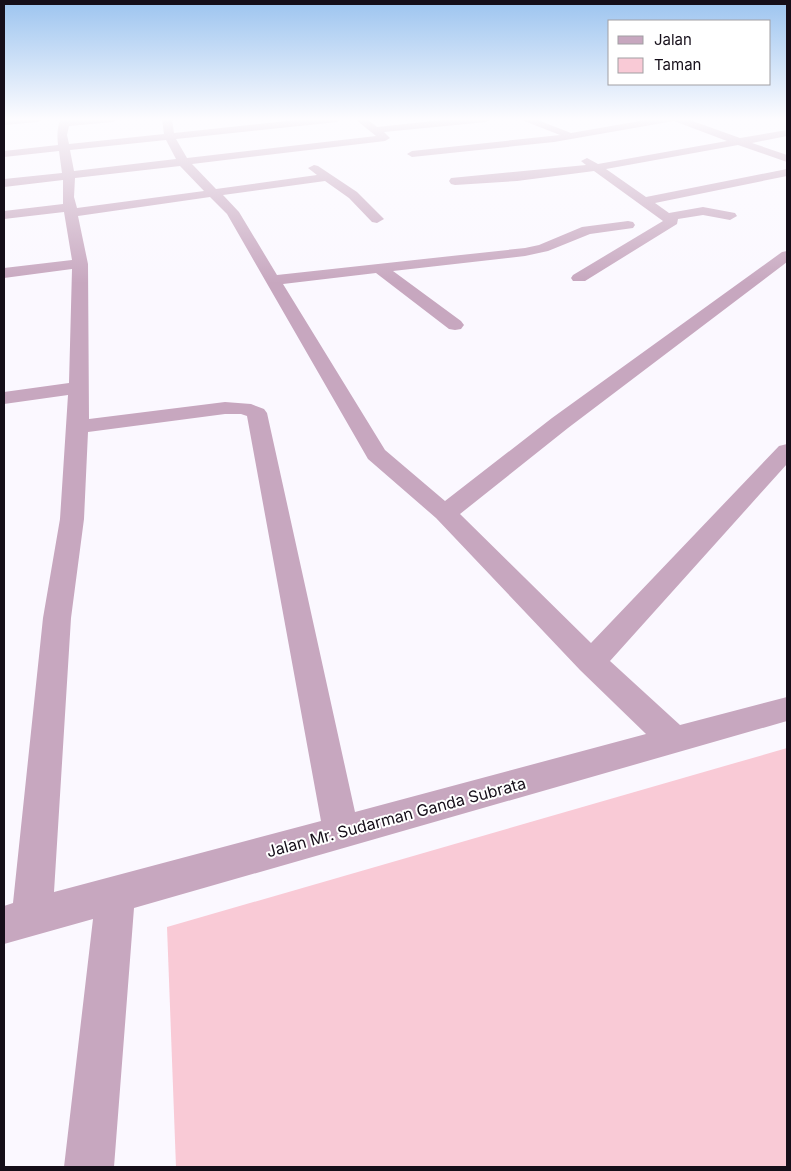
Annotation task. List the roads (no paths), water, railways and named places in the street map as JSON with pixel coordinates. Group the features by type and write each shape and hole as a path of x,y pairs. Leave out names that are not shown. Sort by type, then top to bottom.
{"street":[{"path":"18,921 57,618 72,519 78,427 80,264 68,197 68,174"},
{"path":"4,183 97,174"},
{"path":"195,174 232,212 376,454 445,514 591,662 675,741"},
{"path":"323,174 354,195 377,219"},
{"path":"456,181 543,174"},
{"path":"578,278 672,221 606,174"},
{"path":"646,201 784,174"},
{"path":"4,216 214,193 329,177"},
{"path":"668,217 707,210 730,216"},
{"path":"272,280 525,252 543,248 587,230 628,225"},
{"path":"445,514 560,423 787,255"},
{"path":"4,273 80,264"},
{"path":"379,268 455,325"},
{"path":"4,398 79,388"},
{"path":"78,427 225,408 244,408 257,413 341,832"},
{"path":"591,662 787,451"},
{"name":"Jalan Mr. Sudarman Ganda Subrata","path":"18,921 115,896 787,709"},
{"path":"89,1167 115,896"}]}
